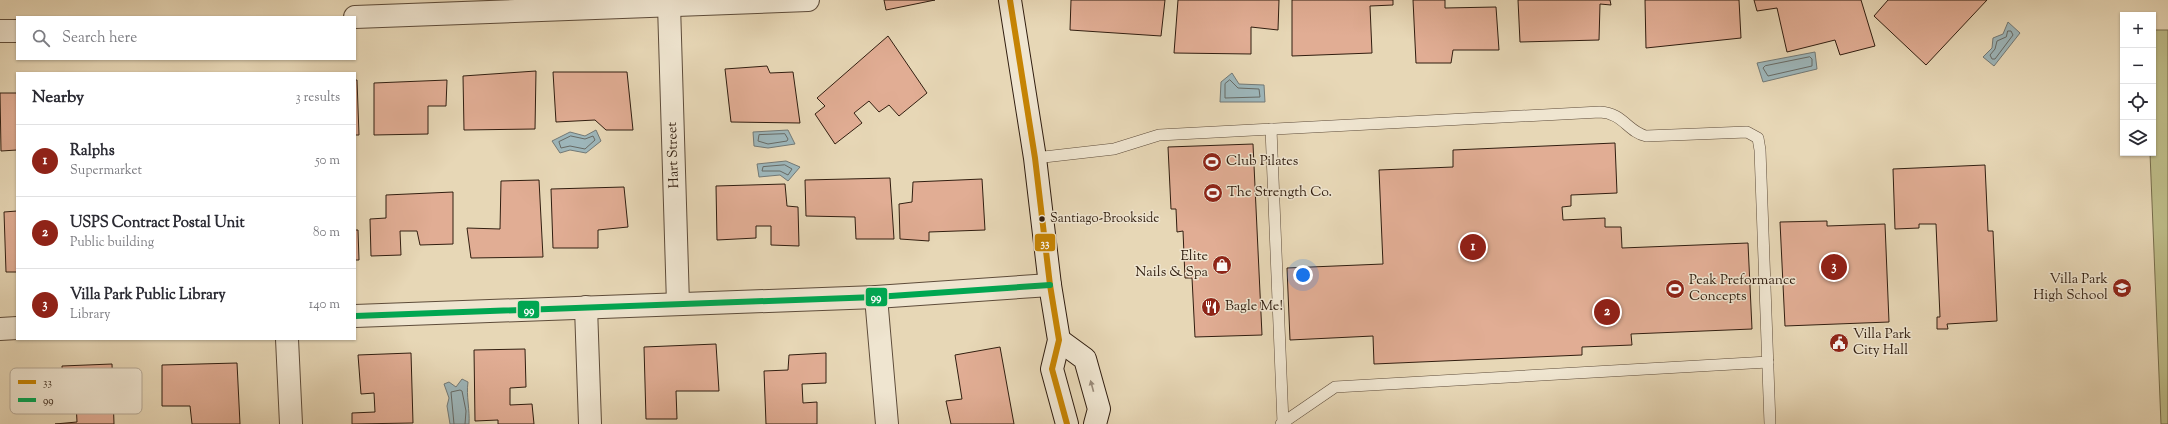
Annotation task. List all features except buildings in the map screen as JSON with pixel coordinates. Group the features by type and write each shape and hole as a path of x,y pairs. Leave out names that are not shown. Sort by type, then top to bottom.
{"street":[{"path":"356,18 808,0"},
{"path":"1010,0 1035,158 1050,285 1059,340 1052,369 1067,424"},
{"name":"Hart Street","path":"669,5 678,304"},
{"path":"0,31 16,31"},
{"path":"356,316 876,297 1050,285"},
{"path":"876,297 887,424"},
{"path":"586,307 590,424"},
{"path":"0,329 16,328"},
{"path":"287,340 291,424"},
{"path":"1059,340 1085,359 1099,409 1095,424"}],"lane":[{"path":"1035,158 1114,149 1159,135 1600,112 1618,116 1639,133 1646,136 1737,131 1754,134 1758,138 1760,150 1770,424"},
{"path":"1271,129 1282,424"},
{"path":"1282,424 1334,387 1768,362"}],"shaded area":[{"path":"2156,30 2168,30 2168,424 2161,424 2150,156 2156,156"}],"water":[{"path":"2008,22 2020,33 1994,66 1983,57 1992,48 1993,38 2003,34"},
{"path":"1815,52 1817,69 1763,82 1757,63"},
{"path":"1232,73 1239,84 1264,85 1265,102 1220,102 1221,82"},
{"path":"596,130 601,141 586,153 570,150 560,153 552,141 570,132 585,136"},
{"path":"788,130 795,144 768,148 754,146 753,132"},
{"path":"786,161 800,167 788,181 780,175 759,177 757,164"},
{"path":"462,379 468,382 467,392 469,424 450,424 447,406 449,398 444,384 449,382 456,387"}],"transit line":[{"name":"33","path":"1010,0 1035,158 1050,285 1059,340 1052,369 1067,424"},
{"name":"99","path":"356,316 876,297 1050,285"}],"place":[{"name":"Club Pilates","path":"1212,162"},
{"name":"The Strength Co.","path":"1213,193"},
{"name":"Santiago-Brookside","path":"1042,219"},
{"name":"Ralphs","path":"1473,247"},
{"name":"Elite Nails & Spa","path":"1222,265"},
{"name":"Villa Park Public Library","path":"1834,267"},
{"name":"Villa Park High School","path":"2122,288"},
{"name":"Peak Preformance Concepts","path":"1675,289"},
{"name":"Bagle Me!","path":"1211,307"},
{"name":"USPS Contract Postal Unit","path":"1607,312"},
{"name":"Villa Park City Hall","path":"1839,343"}]}
